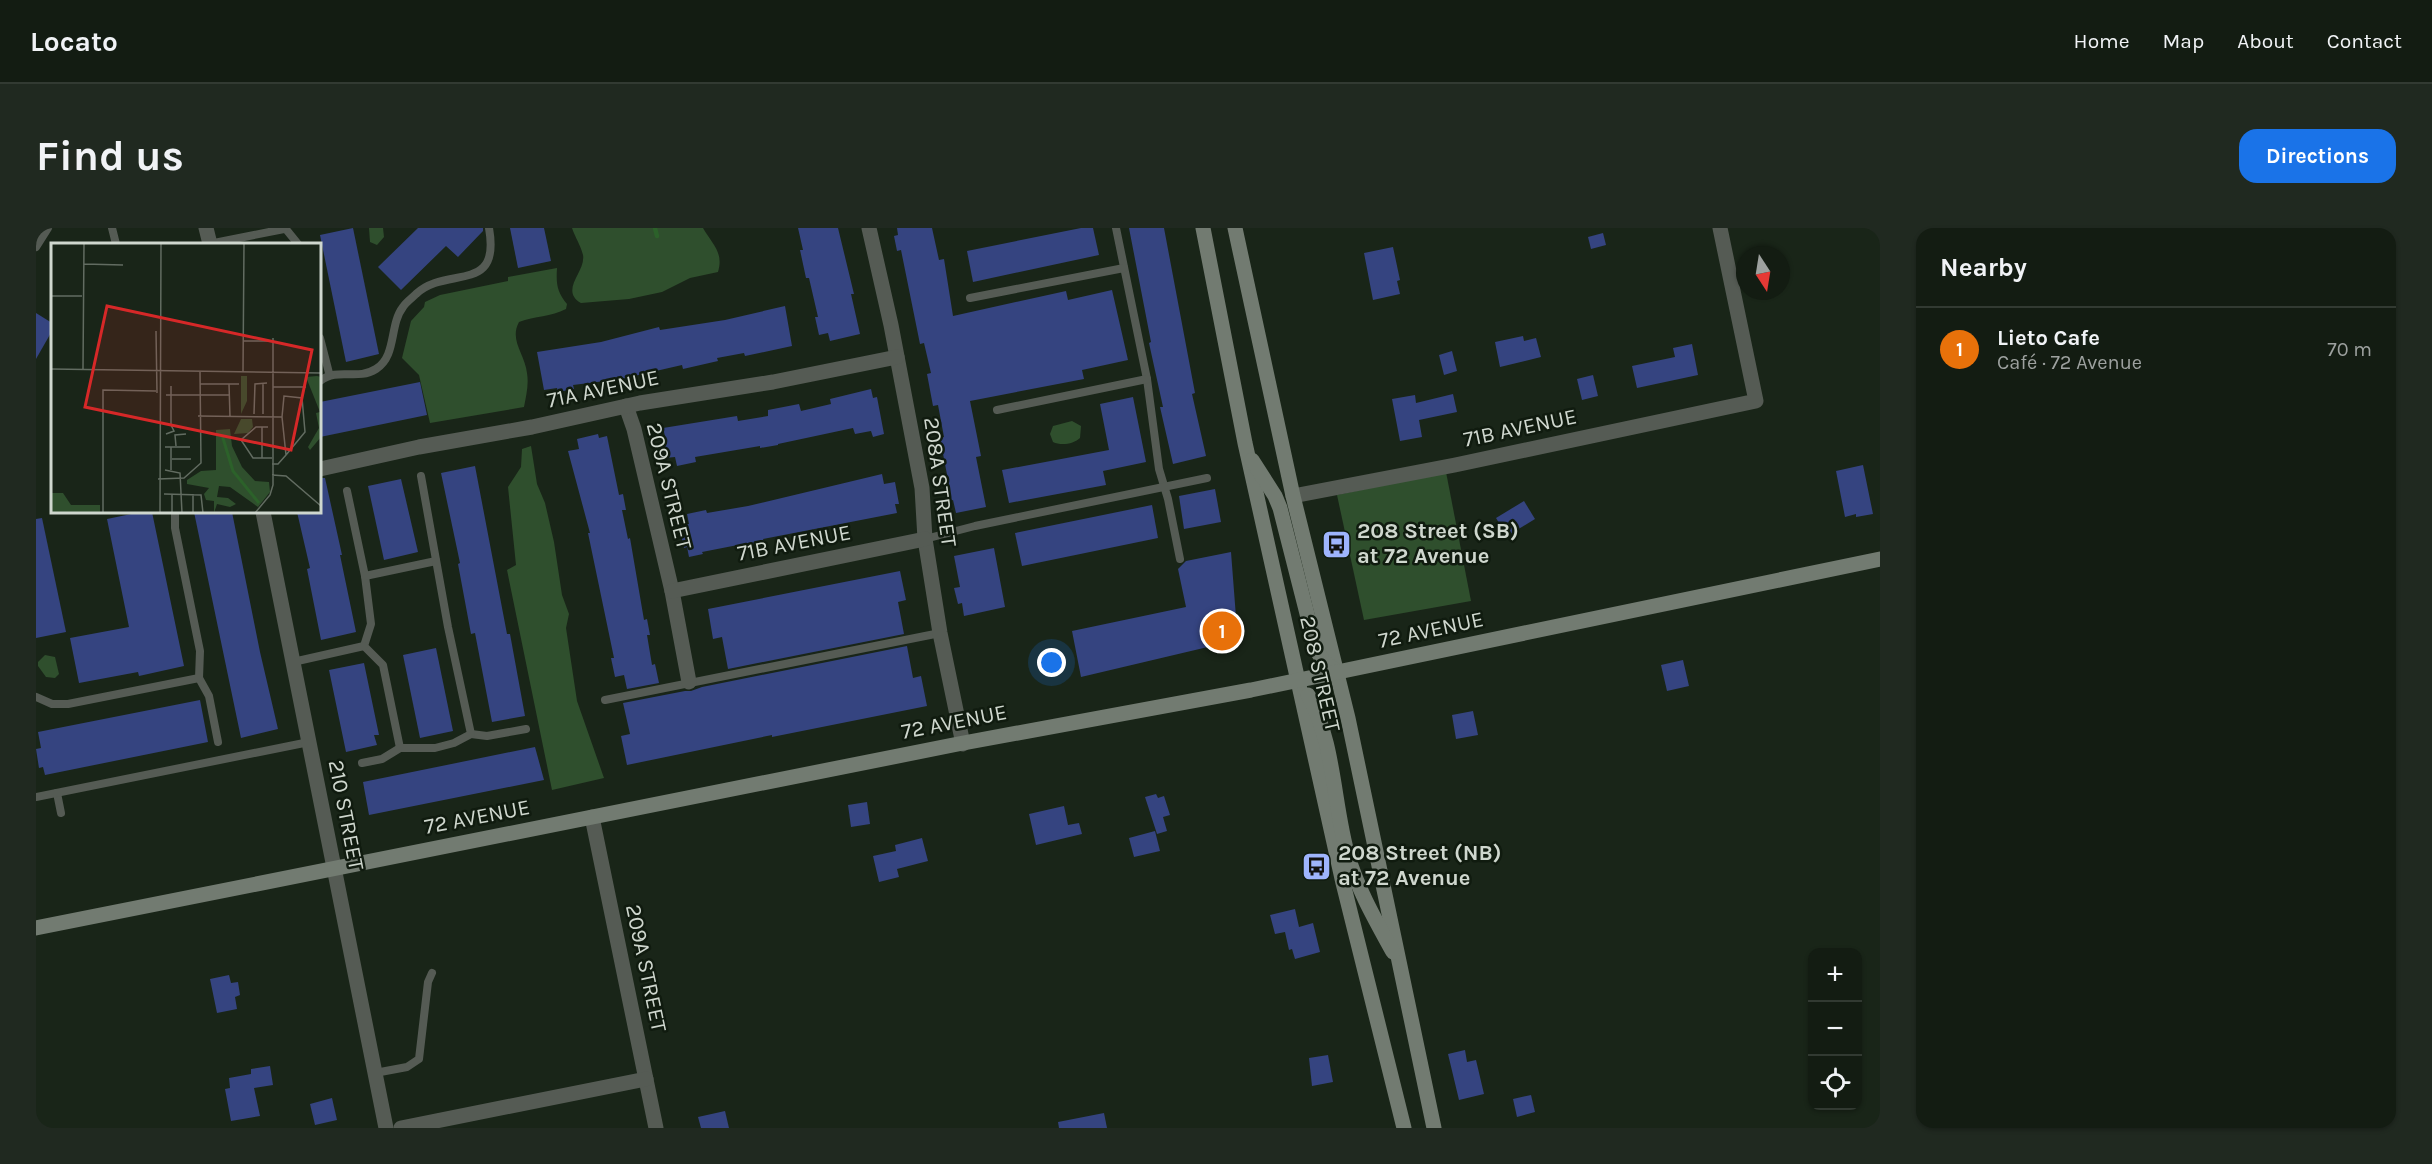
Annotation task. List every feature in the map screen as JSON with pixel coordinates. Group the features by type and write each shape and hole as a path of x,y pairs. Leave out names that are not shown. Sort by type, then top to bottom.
{"main road":[{"name":"208 STREET","path":"1203,228 1245,443 1343,883 1404,1128"},
{"name":"208 STREET","path":"1235,228 1293,496 1338,672 1434,1128"},
{"path":"1245,443 1255,467 1270,486 1280,508 1316,649 1323,661 1338,672"},
{"name":"72 AVENUE","path":"36,928 1338,672 1880,559"},
{"path":"1298,680 1321,723 1348,856 1370,909 1401,967"}],"street":[{"path":"206,228 209,243"},
{"name":"208A STREET","path":"870,228 922,488 925,539 940,633 963,744"},
{"name":"71B AVENUE","path":"1293,496 1455,465 1756,401 1720,228"},
{"name":"71A AVENUE","path":"321,469 626,406 773,382 897,357"},
{"name":"209A STREET","path":"626,406 634,429 672,591 689,682"},
{"name":"210 STREET","path":"264,513 386,1128"},
{"name":"71B AVENUE","path":"672,591 925,539"},
{"name":"209A STREET","path":"592,817 656,1128"},
{"path":"401,1128 646,1080"}],"lane":[{"path":"36,247 48,228"},
{"path":"112,228 116,243"},
{"path":"214,243 285,228 297,243"},
{"path":"321,380 329,373 364,374 382,366 389,352 396,322 403,307 419,291 436,282 465,278 480,271 490,258 492,244 489,228"},
{"path":"1116,228 1147,379 1159,469 1180,559"},
{"path":"970,298 1124,268"},
{"path":"321,342 329,373"},
{"path":"997,410 1147,379"},
{"path":"421,476 471,734"},
{"path":"925,539 975,526 1207,478"},
{"path":"347,491 365,576 371,624 364,646"},
{"path":"175,513 175,528 200,651 199,678 209,696 218,742"},
{"path":"365,576 436,561"},
{"path":"605,700 940,633"},
{"path":"293,662 364,646"},
{"path":"364,646 383,665 400,748"},
{"path":"36,697 52,704 68,704 199,678"},
{"path":"362,763 392,755 400,748 435,748 454,743 471,734 487,736 525,729"},
{"path":"36,797 309,742"},
{"path":"57,793 61,813"},
{"path":"375,1073 407,1067 419,1059 428,982 432,973"}],"green space":[{"path":"369,228 383,228 384,237 377,245 370,242"},
{"path":"572,228 703,228 718,254 718,272 690,278 662,292 629,299 581,303 572,292 583,255"},
{"path":"557,268 558,288 567,304 566,309 555,314 519,322 516,329 517,341 528,377 524,407 430,423 419,375 402,358 411,321 424,307 425,302 440,295 508,281 508,277"},
{"path":"1072,421 1081,426 1080,438 1067,444 1053,442 1050,434 1053,426"},
{"path":"531,446 537,484 545,503 554,542 562,595 569,614 566,628 577,701 604,778 552,790 507,570 516,565 508,487 521,467 522,449"},
{"path":"1446,472 1471,601 1364,620 1337,495"},
{"path":"45,655 55,657 59,674 55,678 46,677 38,666 38,662"}],"building":[{"path":"353,228 379,354 346,362 320,235"},
{"path":"418,228 483,228 483,231 458,257 446,246 401,290 378,267"},
{"path":"510,228 544,228 551,261 518,268"},
{"path":"798,228 838,228 854,294 851,294 860,334 830,341 828,333 819,335 815,317 818,317 809,278 806,278"},
{"path":"897,228 932,228 939,260 944,259 953,316 1066,291 1068,300 1112,290 1128,360 1082,370 1084,379 970,401 981,456 976,457 986,507 956,513 953,500 949,501 946,485 949,485 940,438 944,437 938,405 933,406 927,374 931,373 924,343 920,344 901,250 897,251 894,236 898,235"},
{"path":"1081,228 1093,228 1099,255 973,282 967,251"},
{"path":"1129,228 1164,228 1195,393 1192,394 1206,456 1173,464 1160,407 1163,407 1149,343 1151,342"},
{"path":"1603,233 1606,245 1591,249 1588,237"},
{"path":"1393,247 1400,280 1397,281 1400,294 1373,300 1364,253"},
{"path":"785,306 792,346 745,356 744,353 717,358 718,361 683,369 682,365 621,379 573,385 574,389 558,392 557,388 544,390 537,352 601,342 659,327 660,330 725,320"},
{"path":"36,313 51,322 51,333 36,359"},
{"path":"1523,336 1524,341 1536,338 1541,357 1500,367 1495,342"},
{"path":"1692,344 1698,375 1637,388 1632,366 1675,357 1673,348"},
{"path":"1452,351 1457,371 1444,375 1439,355"},
{"path":"1593,375 1598,396 1582,400 1577,379"},
{"path":"420,382 427,415 321,437 321,402"},
{"path":"871,389 873,398 877,397 884,434 873,437 871,431 855,434 853,428 778,445 695,457 696,462 677,466 675,457 665,458 661,436 665,436 663,428 737,416 738,421 768,416 768,410 799,404 801,411 831,404 830,399"},
{"path":"1453,394 1457,412 1419,420 1422,437 1400,441 1392,399 1415,395 1416,403"},
{"path":"1133,397 1146,462 1103,471 1106,485 1009,503 1002,470 1109,450 1100,404"},
{"path":"598,434 599,438 607,436 619,495 623,494 626,510 622,510 628,539 630,538 644,620 647,619 652,665 655,664 659,683 627,689 624,675 615,677 611,658 614,658 588,533 590,533 568,451 579,449 577,439"},
{"path":"1863,465 1873,514 1856,517 1856,514 1845,517 1836,471"},
{"path":"475,466 525,716 492,722 475,633 471,634 458,564 460,563 441,473"},
{"path":"882,474 884,484 895,482 899,504 895,504 897,513 763,539 764,542 749,546 748,543 702,552 703,554 689,557 687,547 684,548 679,526 689,524 687,514 748,506"},
{"path":"321,478 325,478 356,632 321,640 307,569 310,568 297,513 321,513"},
{"path":"401,479 418,552 384,560 368,486"},
{"path":"1215,489 1221,522 1184,529 1179,496"},
{"path":"1524,501 1535,519 1507,536 1496,518"},
{"path":"1152,505 1158,538 1022,566 1015,533"},
{"path":"136,513 152,513 184,666 139,676 138,672 79,683 70,638 129,627 107,519"},
{"path":"194,513 232,513 278,729 241,738"},
{"path":"42,518 66,632 36,638 36,519"},
{"path":"994,548 1005,607 964,616 962,603 958,604 954,588 960,587 954,556"},
{"path":"1231,552 1237,630 1229,642 1081,677 1072,631 1186,607 1178,569 1186,561"},
{"path":"900,571 906,600 898,602 904,634 728,669 722,637 713,639 708,609"},
{"path":"907,646 913,678 921,676 927,706 627,765 621,736 630,734 623,703"},
{"path":"436,648 453,731 420,738 403,655"},
{"path":"1683,660 1689,686 1667,691 1661,665"},
{"path":"364,663 379,735 374,735 377,745 346,752 329,670"},
{"path":"200,700 208,742 45,775 43,767 39,768 36,749 41,748 38,732"},
{"path":"1473,711 1478,735 1456,739 1452,715"},
{"path":"535,747 544,780 369,815 363,782"},
{"path":"1156,794 1158,798 1164,796 1170,815 1163,817 1167,831 1157,834 1145,797"},
{"path":"867,802 870,824 851,827 848,805"},
{"path":"1064,806 1068,825 1079,823 1082,834 1036,845 1029,814"},
{"path":"1155,831 1160,851 1134,857 1129,838"},
{"path":"922,838 928,861 897,869 899,877 879,882 873,856 896,851 895,845"},
{"path":"1295,909 1299,927 1313,923 1320,952 1295,959 1292,949 1289,950 1285,932 1275,934 1270,915"},
{"path":"229,975 231,983 238,982 240,995 235,997 237,1009 217,1013 210,979"},
{"path":"1465,1050 1467,1062 1476,1060 1484,1094 1459,1100 1448,1054"},
{"path":"1328,1055 1333,1082 1312,1086 1309,1058"},
{"path":"270,1066 273,1085 254,1088 260,1116 231,1121 225,1089 230,1088 229,1078 251,1074 251,1069"},
{"path":"1531,1095 1535,1112 1517,1117 1513,1099"},
{"path":"332,1098 337,1120 315,1125 310,1104"},
{"path":"725,1111 729,1128 701,1128 698,1117"},
{"path":"1104,1113 1107,1128 1059,1128 1058,1122"}],"waterway":[{"path":"655,228 657,236"}],"place":[{"name":"208 Street (SB) at 72 Avenue","path":"1336,544"},
{"name":"Lieto Cafe","path":"1222,631"},
{"name":"208 Street (NB) at 72 Avenue","path":"1317,866"}]}
